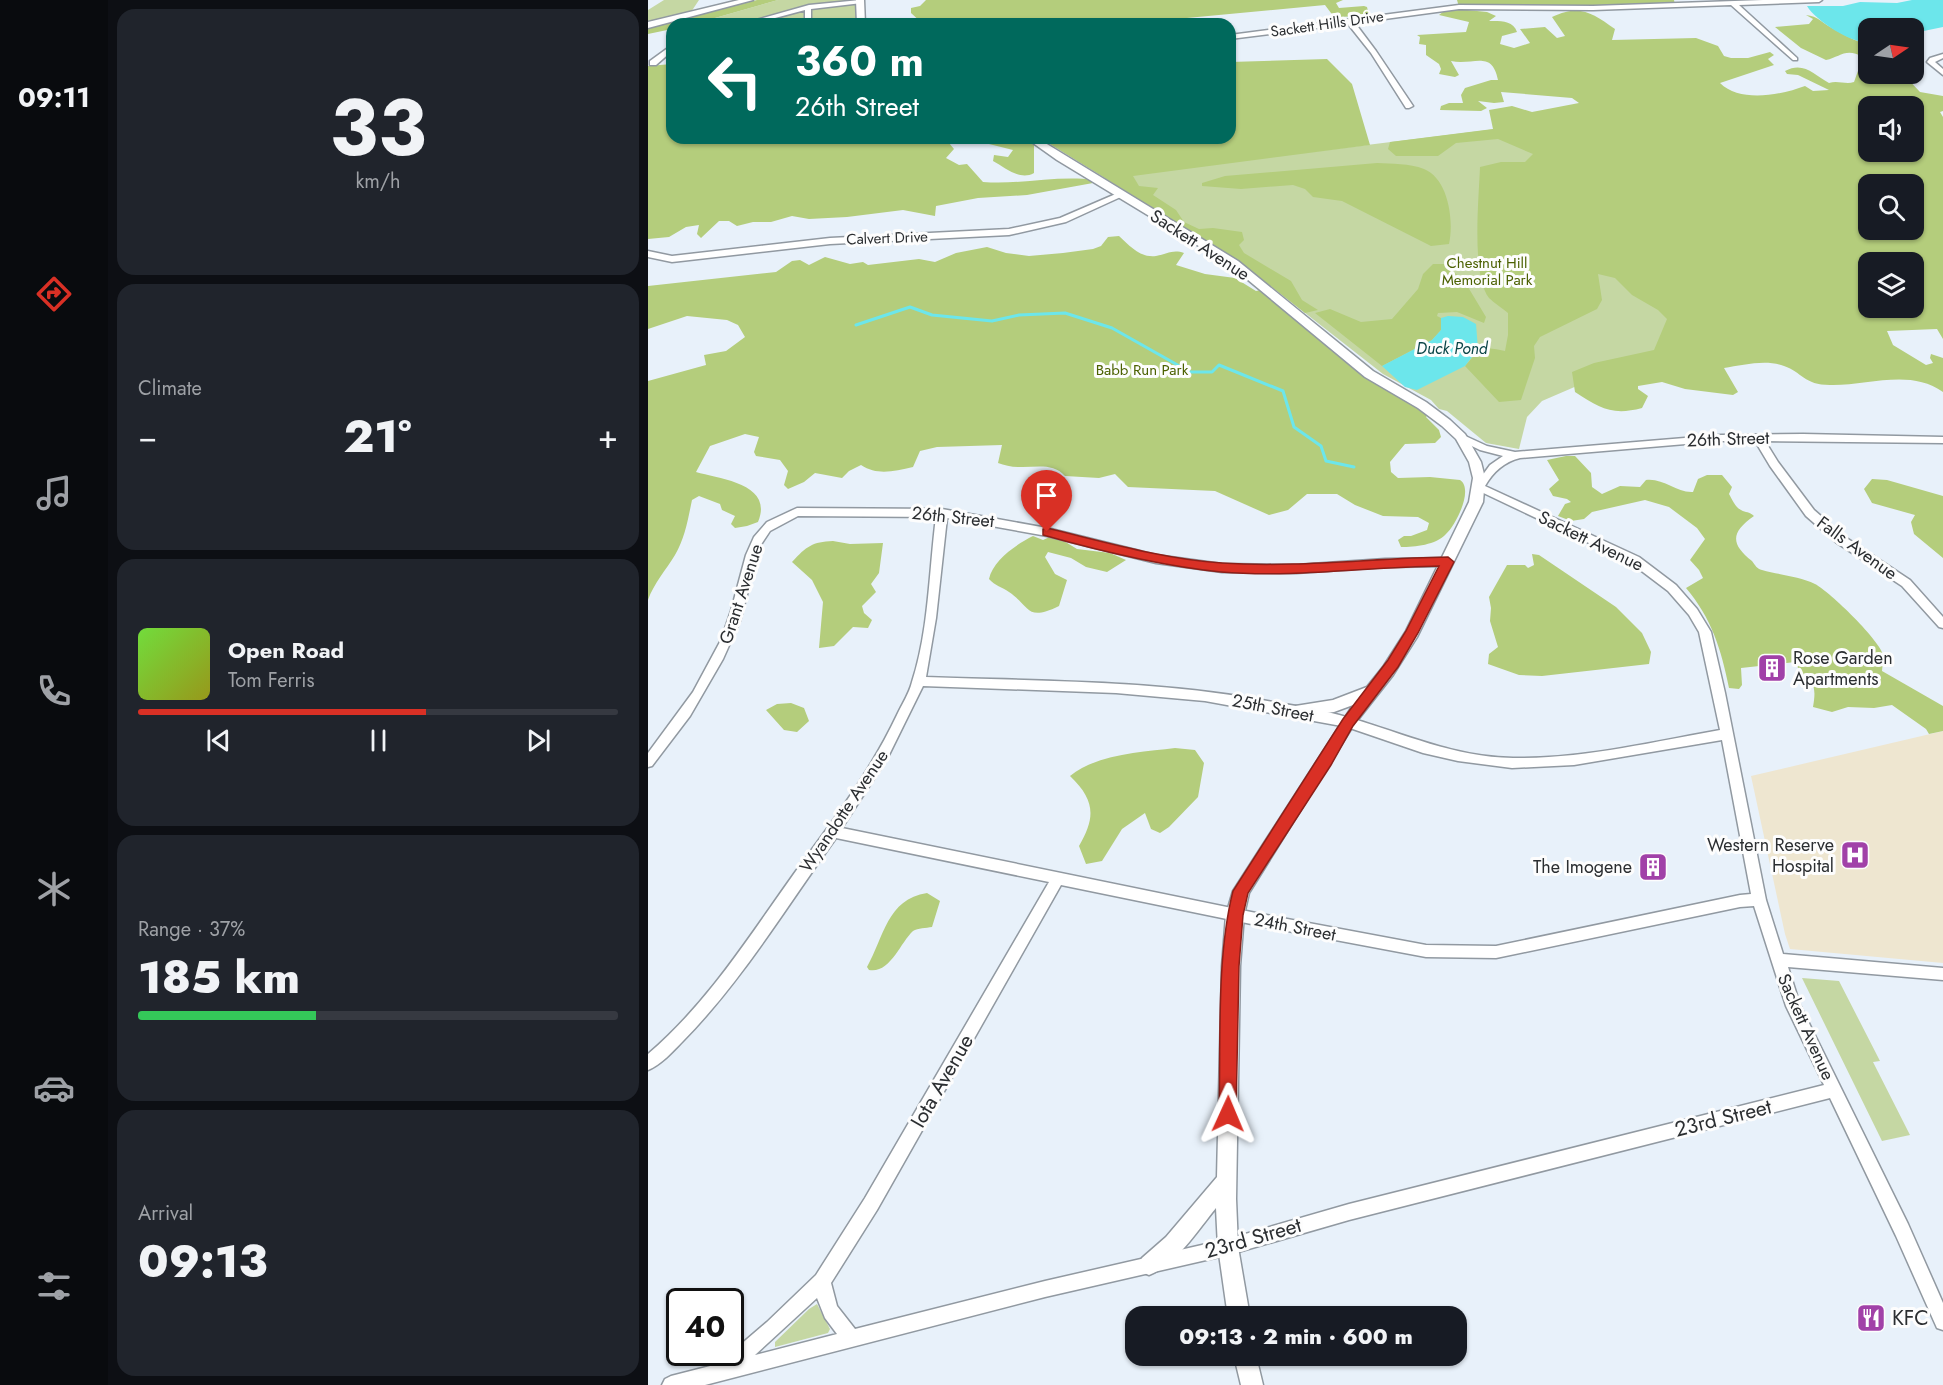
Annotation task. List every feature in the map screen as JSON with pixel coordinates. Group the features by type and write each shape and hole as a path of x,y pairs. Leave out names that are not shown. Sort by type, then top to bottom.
{"street":[{"path":"676,18 749,0"},
{"name":"Sackett Hills Drive","path":"1236,36 1459,7 1564,8 1819,0"},
{"path":"769,18 808,8 860,1 861,18"},
{"path":"1733,3 1795,59"},
{"path":"808,8 808,18"},
{"path":"648,25 666,21"},
{"path":"1350,21 1375,53 1409,106"},
{"path":"653,63 666,52"},
{"path":"1943,56 1934,58 1931,62 1943,73"},
{"name":"Sackett Avenue","path":"1040,144 1234,263 1369,374 1435,414 1461,437 1475,462 1479,487 1635,560 1672,588 1693,612 1705,632 1711,654 1759,900 1793,1006 1902,1230 1943,1322"},
{"name":"Calvert Drive","path":"648,254 672,259 836,240 1009,232 1062,220 1121,195"},
{"name":"26th Street","path":"1461,437 1484,448 1513,455 1758,437 1943,440"},
{"name":"Falls Avenue","path":"1758,437 1774,464 1810,513 1841,540 1906,583 1943,624"},
{"path":"1237,1306 1228,1247 1226,1181 1231,966 1235,915 1246,882 1326,760 1348,722 1412,633 1468,523 1484,478 1498,463 1513,455"},
{"name":"26th Street","path":"813,511 942,513 1006,523 1156,559 1222,567 1296,569 1385,562 1448,562"},
{"name":"Grant Avenue","path":"648,762 693,702 723,649 743,593 759,537 779,520 797,512 813,511"},
{"name":"Wyandotte Avenue","path":"648,1063 673,1042 697,1016 834,832 879,764 919,681 930,620 942,513"},
{"name":"25th Street","path":"919,681 1148,690 1228,699 1348,722 1424,749 1480,760 1512,762 1574,760 1726,734"},
{"path":"1294,711 1334,706 1372,691"},
{"name":"24th Street","path":"834,832 1235,915 1426,951 1492,952 1545,944 1740,901 1759,900"},
{"name":"Iota Avenue","path":"722,1372 822,1281 877,1195 1058,878"},
{"path":"1777,960 1943,974"},
{"name":"23rd Street","path":"671,1385 1045,1289 1228,1247 1349,1212 1834,1090"},
{"path":"1149,1265 1173,1244 1226,1181"},
{"path":"822,1281 825,1303 852,1338"},
{"path":"1247,1366 1252,1385"}],"shaded area":[{"name":"Western Reserve Hospital","path":"1943,731 1943,963 1790,949 1751,776"}],"green space":[{"path":"664,0 699,0 691,12 648,25 648,10"},
{"path":"757,0 778,0 715,18 687,18"},
{"path":"778,0 860,0 861,18 715,18"},
{"path":"926,0 1343,0 1336,3 1339,8 1364,6 1367,7 1369,16 1334,17 1325,5 1187,18 916,18 911,13 911,8 920,6"},
{"path":"1457,0 1674,0 1675,5 1593,8 1459,7"},
{"path":"1457,9 1487,12 1496,16 1489,21 1506,22 1515,28 1517,32 1502,36 1500,44 1514,48 1530,43 1520,29 1545,27 1557,38 1565,36 1552,17 1578,11 1592,15 1615,29 1612,40 1696,38 1718,46 1724,56 1731,58 1748,58 1770,52 1774,55 1768,59 1774,65 1720,83 1728,89 1749,95 1773,94 1805,86 1813,91 1829,90 1798,75 1787,74 1785,71 1792,68 1803,68 1829,83 1854,82 1858,71 1858,84 1912,84 1920,92 1943,96 1943,111 1940,112 1943,117 1943,339 1937,329 1887,331 1893,345 1926,365 1933,363 1930,358 1931,354 1943,358 1943,392 1917,381 1888,380 1844,385 1814,383 1784,366 1762,363 1724,368 1738,392 1733,395 1685,389 1662,382 1638,386 1638,389 1648,396 1642,408 1622,411 1607,409 1575,392 1572,372 1594,363 1654,350 1667,319 1658,310 1632,295 1615,278 1598,274 1602,300 1597,309 1540,337 1534,346 1535,358 1521,400 1499,402 1465,366 1482,350 1491,348 1505,351 1508,335 1508,313 1489,298 1483,287 1480,272 1477,235 1480,167 1501,162 1525,162 1533,154 1498,139 1456,143 1438,156 1396,156 1388,149 1390,142 1493,129 1489,110 1512,106 1532,112 1579,103 1572,98 1501,92 1504,102 1478,101 1487,108 1481,111 1440,110 1441,106 1449,103 1463,103 1461,95 1465,88 1498,80 1491,65 1480,61 1451,61 1459,75 1455,77 1439,74 1441,69 1439,64 1426,55 1426,45 1419,44 1420,37 1417,35 1466,32 1469,22 1439,15 1444,11"},
{"path":"1806,15 1817,18 1858,41 1858,54 1848,53 1826,60 1801,48 1775,27 1809,24 1813,19"},
{"path":"666,23 666,30 648,34 648,28"},
{"path":"1327,59 1352,84 1370,145 1133,176 1139,186 1158,188 1153,195 1176,210 1184,222 1199,229 1213,228 1242,232 1244,240 1239,245 1244,253 1291,281 1302,300 1318,310 1305,313 1236,259 1050,144 1236,144 1236,62"},
{"path":"666,64 666,144 950,144 954,149 946,158 959,165 967,164 983,182 1094,180 1093,183 1027,195 978,198 936,206 935,216 903,210 847,217 809,219 792,216 771,222 753,222 737,226 729,221 719,221 701,238 697,234 699,225 686,227 669,237 648,239 648,66"},
{"name":"Chestnut Hill Memorial Park","path":"1608,115 1795,349 1593,379 1542,401 1527,417 1519,449 1486,443 1447,411 1439,409 1431,400 1383,374 1236,259 1102,178"},
{"path":"989,144 1034,145 1034,173 1018,175 993,161 994,155 1008,157 1013,150"},
{"path":"1377,163 1412,166 1432,174 1439,182 1448,202 1451,224 1449,244 1431,246 1342,201 1313,197 1305,189 1293,185 1241,189 1202,186 1202,183 1225,176"},
{"name":"Babb Run Park","path":"1119,236 1136,251 1145,255 1184,253 1176,265 1205,274 1235,278 1256,291 1265,289 1337,349 1431,411 1426,417 1439,430 1441,437 1435,443 1405,444 1390,462 1391,472 1398,478 1430,477 1460,480 1465,491 1462,507 1446,534 1431,543 1401,547 1398,540 1404,536 1427,530 1429,523 1418,517 1383,516 1355,505 1337,494 1307,494 1288,510 1269,515 1215,491 1128,487 1115,474 1099,478 1065,476 1049,467 1005,465 998,463 1002,445 937,447 920,451 913,467 880,472 861,465 849,471 842,478 815,473 804,482 788,489 784,485 788,471 780,460 756,456 754,452 759,437 745,434 710,446 696,472 731,481 752,491 759,499 761,509 758,522 735,528 731,524 735,516 722,510 720,504 699,496 692,500 686,528 678,549 648,600 648,381 706,365 704,355 726,351 745,337 738,325 727,320 687,316 648,329 648,286 776,272 792,261 800,260 809,265 825,257 850,264 863,262 868,265 919,259 935,262 956,253 987,247 1006,253 1029,256 1063,253 1093,249 1101,246 1108,237"},
{"path":"1433,264 1445,264 1465,282 1486,317 1484,323 1457,312 1438,313 1437,316 1441,318 1441,330 1432,340 1382,366 1315,313 1330,309 1361,322 1392,319 1418,289 1423,274"},
{"path":"1575,456 1591,473 1592,487 1602,494 1620,486 1640,487 1646,480 1659,481 1687,492 1693,492 1698,479 1707,475 1722,475 1732,487 1729,494 1735,505 1754,516 1737,533 1737,544 1745,555 1759,569 1809,581 1832,597 1865,629 1881,650 1884,657 1882,671 1943,706 1943,731 1929,734 1926,729 1892,705 1874,708 1848,707 1832,712 1813,707 1813,684 1795,662 1741,668 1742,685 1739,689 1729,688 1723,660 1709,623 1686,588 1703,578 1690,560 1705,539 1697,528 1669,507 1645,500 1592,512 1584,519 1571,521 1558,516 1565,504 1571,502 1553,496 1549,489 1559,480 1547,460"},
{"path":"1872,479 1887,480 1943,496 1943,558 1914,534 1911,522 1915,515 1872,503 1864,489"},
{"path":"1054,535 1077,549 1110,553 1126,560 1107,572 1086,567 1071,558 1048,552 1045,557 1055,574 1067,580 1059,606 1048,611 1034,613 989,579 1000,559 1020,543 1033,536 1043,540"},
{"path":"833,541 850,544 883,543 879,573 871,584 876,592 862,606 864,613 872,620 868,628 853,627 834,646 819,648 823,602 812,580 792,562 810,546"},
{"path":"1532,554 1539,555 1616,607 1642,633 1651,652 1649,664 1542,676 1519,675 1488,664 1489,654 1498,647 1490,621 1489,597 1507,565 1525,565 1528,568 1534,565"},
{"path":"791,703 804,708 809,721 797,732 784,730 766,710 777,704"},
{"path":"1175,748 1195,750 1204,763 1198,797 1169,827 1160,833 1151,829 1145,813 1122,829 1102,861 1086,864 1079,846 1088,826 1090,809 1084,793 1070,776 1093,763 1106,759"},
{"path":"927,893 940,901 932,927 913,931 889,963 876,970 869,970 867,967 895,911 903,903"},
{"path":"1802,978 1839,981 1880,1061 1873,1062 1910,1135 1882,1141"},
{"path":"817,1304 830,1329 828,1333 775,1347 775,1342"}],"water":[{"path":"1912,0 1943,0 1943,27 1924,31 1924,18 1858,18 1858,41 1835,30 1818,18 1807,6 1843,6 1860,2 1897,3"},
{"name":"Duck Pond","path":"1463,317 1476,324 1478,349 1465,366 1417,390 1405,387 1382,366 1432,340 1441,330 1441,318"}],"waterway":[{"path":"856,325 910,307 932,315 992,321 1019,315 1065,313 1112,328 1190,372 1212,372 1219,365 1283,391 1294,427 1321,446 1326,461 1354,467"}],"place":[{"name":"Rose Garden Apartments","path":"1772,668"},
{"name":"Western Reserve Hospital","path":"1855,855"},
{"name":"The Imogene","path":"1653,867"},
{"name":"KFC","path":"1871,1318"}],"route":[{"path":"1047,532 1156,559 1222,567 1296,569 1385,562 1448,562 1412,633 1388,671 1348,722 1241,891 1235,915 1231,966 1228,1114"}]}
